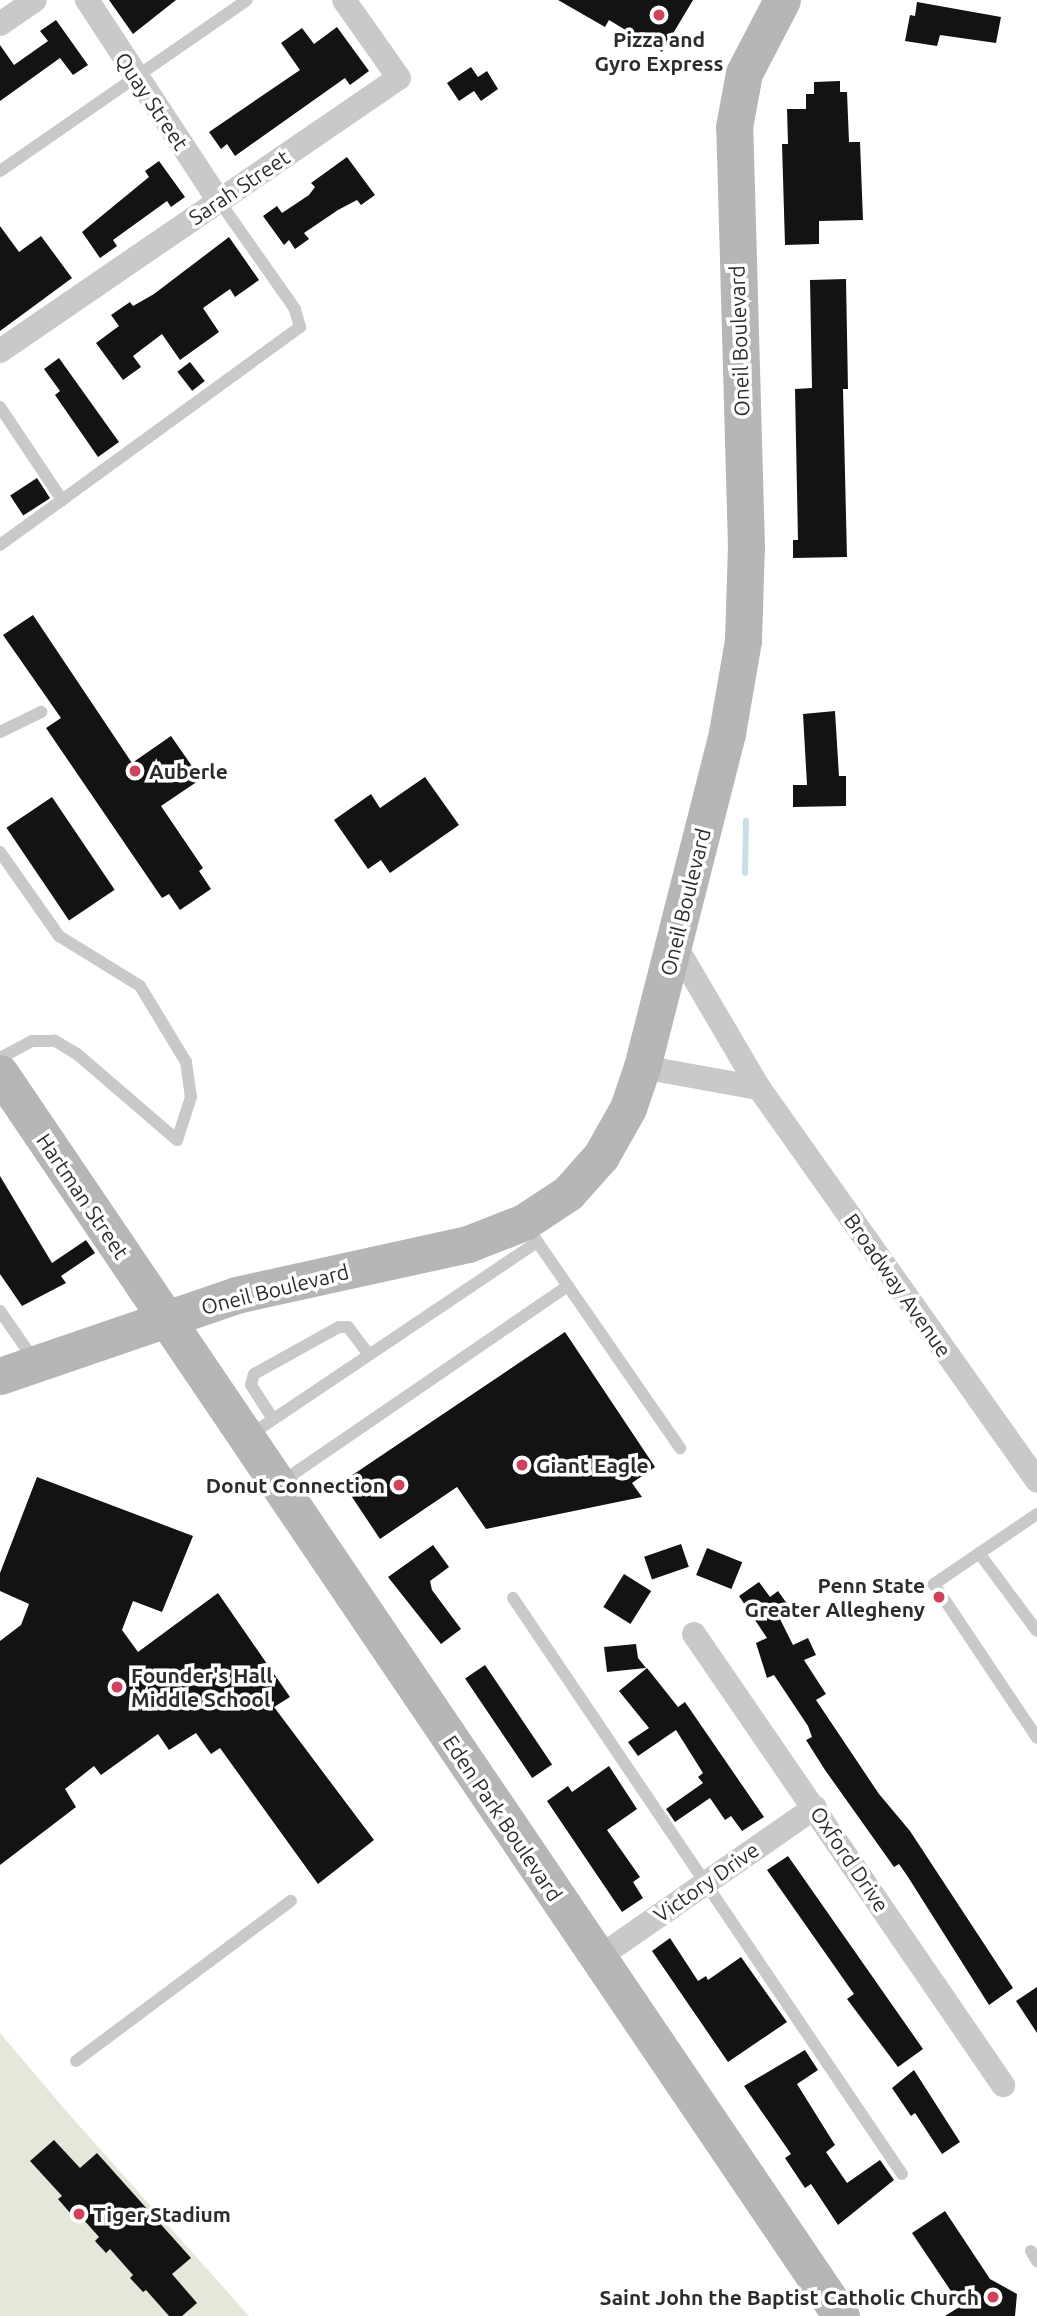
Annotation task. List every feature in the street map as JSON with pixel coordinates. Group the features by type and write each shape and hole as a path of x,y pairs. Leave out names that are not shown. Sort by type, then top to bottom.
{"street":[{"path":"0,24 35,0"},
{"name":"Quay Street","path":"87,0 137,80 219,201"},
{"name":"Sarah Street","path":"0,351 399,78 344,0"},
{"name":"Oneil Boulevard","path":"0,1376 236,1295 531,1232 601,1156 628,1108 675,945 727,733 743,640 747,547 734,127 744,73 771,4"},
{"name":"Broadway Avenue","path":"675,945 760,1088 1037,1481"},
{"path":"642,1067 760,1088"},
{"name":"Hartman Street","path":"0,1073 166,1318"},
{"name":"Eden Park Boulevard","path":"166,1318 260,1428 278,1484 841,2316"},
{"name":"Oxford Drive","path":"694,1634 1003,2085"},
{"name":"Victory Drive","path":"598,1958 815,1807"}],"lane":[{"path":"0,171 137,80 247,0"},
{"path":"0,545 300,327 295,309 219,201"},
{"path":"0,407 57,504"},
{"path":"0,732 41,712"},
{"path":"0,852 59,936 139,986 186,1062 191,1097 177,1140 78,1054 55,1041 32,1041 0,1058"},
{"path":"368,1354 348,1327 339,1327 254,1374 251,1385 260,1428 368,1354 531,1232 680,1448"},
{"path":"278,1484 568,1286"},
{"path":"0,1311 35,1362"},
{"path":"1037,1514 934,1584 1037,1738"},
{"path":"979,1553 1037,1631"},
{"path":"513,1598 902,2174"},
{"path":"76,2061 291,1901"}],"shaded area":[{"name":"Tiger Stadium","path":"0,2033 67,2112 249,2316 0,2316"}],"building":[{"path":"109,0 176,0 133,34"},
{"path":"558,0 693,0 662,52 609,20 605,27"},
{"path":"917,2 1001,17 996,43 940,35 937,46 905,41 910,15 915,16"},
{"path":"56,20 88,65 73,75 60,58 0,101 0,45 14,65 48,41 40,31"},
{"path":"337,27 369,71 350,85 345,78 235,156 227,144 221,149 209,132 300,70 281,43 302,28 314,44"},
{"path":"471,67 478,77 487,71 498,89 481,101 474,91 459,101 447,83"},
{"path":"840,81 840,92 847,92 849,142 860,142 863,220 819,221 819,244 785,245 782,144 788,144 787,109 806,109 806,94 814,94 814,82"},
{"path":"347,157 375,195 361,205 357,200 338,210 304,233 309,239 295,249 289,240 284,245 263,216 277,206 282,213 309,195 315,187 311,183"},
{"path":"159,161 185,197 171,207 167,201 113,240 117,246 100,258 82,232 149,177 145,171"},
{"path":"0,226 19,252 41,236 72,278 0,331"},
{"path":"229,237 259,280 235,297 230,289 203,308 219,332 180,360 162,334 133,356 141,367 123,380 96,343 119,326 111,315 130,302 133,306 154,294"},
{"path":"846,279 848,389 843,389 847,557 793,558 793,540 798,540 795,389 812,388 810,280"},
{"path":"59,358 119,442 98,457 55,395 60,391 44,369"},
{"path":"190,362 205,381 192,391 177,372"},
{"path":"37,478 50,498 23,516 10,495"},
{"name":"Auberle","path":"33,615 132,763 171,736 201,779 161,806 203,868 199,871 211,889 180,910 169,894 162,898 46,728 61,718 3,635"},
{"path":"835,711 839,776 846,776 846,806 793,807 793,785 807,785 803,714"},
{"path":"425,777 459,825 390,873 381,860 368,869 334,820 371,794 380,808"},
{"path":"52,797 115,890 69,921 6,828"},
{"path":"0,1176 52,1263 86,1240 95,1253 61,1276 66,1283 22,1306 0,1274"},
{"path":"565,1332 655,1467 632,1483 642,1497 486,1529 457,1487 380,1539 342,1482"},
{"name":"Founder's Hall Middle School","path":"37,1477 193,1536 162,1612 133,1601 122,1630 138,1652 218,1593 290,1697 274,1707 374,1840 318,1884 220,1748 211,1754 196,1733 169,1750 158,1734 101,1775 94,1766 65,1789 76,1807 0,1865 0,1641 21,1625 29,1604 0,1591 0,1573"},
{"path":"681,1544 689,1567 652,1579 644,1557"},
{"path":"433,1545 449,1567 430,1581 432,1590 461,1629 441,1644 388,1577"},
{"path":"707,1548 742,1562 731,1589 696,1575"},
{"path":"624,1574 651,1591 630,1624 603,1607"},
{"path":"759,1582 770,1597 778,1591 788,1605 777,1613 793,1645 808,1638 816,1655 804,1660 826,1694 816,1700 879,1794 910,1831 1013,1988 989,2005 899,1864 894,1867 825,1770 806,1740 812,1737 808,1726 774,1675 767,1678 756,1643 767,1638 739,1596"},
{"path":"636,1644 638,1658 646,1668 607,1672 604,1647"},
{"path":"485,1665 552,1764 532,1778 465,1678"},
{"path":"647,1668 678,1707 685,1702 764,1817 742,1831 731,1816 725,1820 710,1798 675,1822 666,1809 703,1783 698,1777 703,1773 676,1730 638,1756 628,1742 649,1728 619,1691"},
{"path":"609,1766 637,1809 607,1830 640,1877 633,1882 643,1898 622,1912 547,1801 568,1786 572,1792"},
{"path":"788,1856 923,2049 898,2067 847,1999 854,1994 767,1870"},
{"path":"670,1938 698,1981 706,1976 708,1980 741,1957 787,2022 728,2062 652,1951"},
{"path":"1037,1987 1037,2033 1016,2001"},
{"path":"805,2050 818,2070 797,2084 835,2145 826,2152 847,2183 880,2160 894,2180 838,2225 811,2184 805,2188 785,2158 791,2154 744,2086"},
{"path":"914,2070 960,2142 942,2154 915,2113 911,2116 892,2088"},
{"path":"54,2140 80,2168 97,2153 191,2258 172,2274 197,2303 182,2316 169,2316 146,2290 143,2292 130,2278 133,2275 110,2249 106,2253 95,2241 99,2237 75,2210 71,2214 58,2199 62,2196 30,2161"},
{"path":"945,2211 990,2279 1017,2294 1015,2316 945,2316 961,2306 912,2233"}],"waterway":[{"path":"745,873 746,821"}],"place":[{"name":"Pizza and Gyro Express","path":"659,15"},
{"name":"Auberle","path":"135,771"},
{"name":"Giant Eagle","path":"522,1465"},
{"name":"Donut Connection","path":"399,1485"},
{"name":"Penn State Greater Allegheny","path":"939,1597"},
{"name":"Founder's Hall Middle School","path":"117,1687"},
{"name":"Tiger Stadium","path":"79,2214"},
{"name":"Saint John the Baptist Catholic Church","path":"993,2297"}]}
